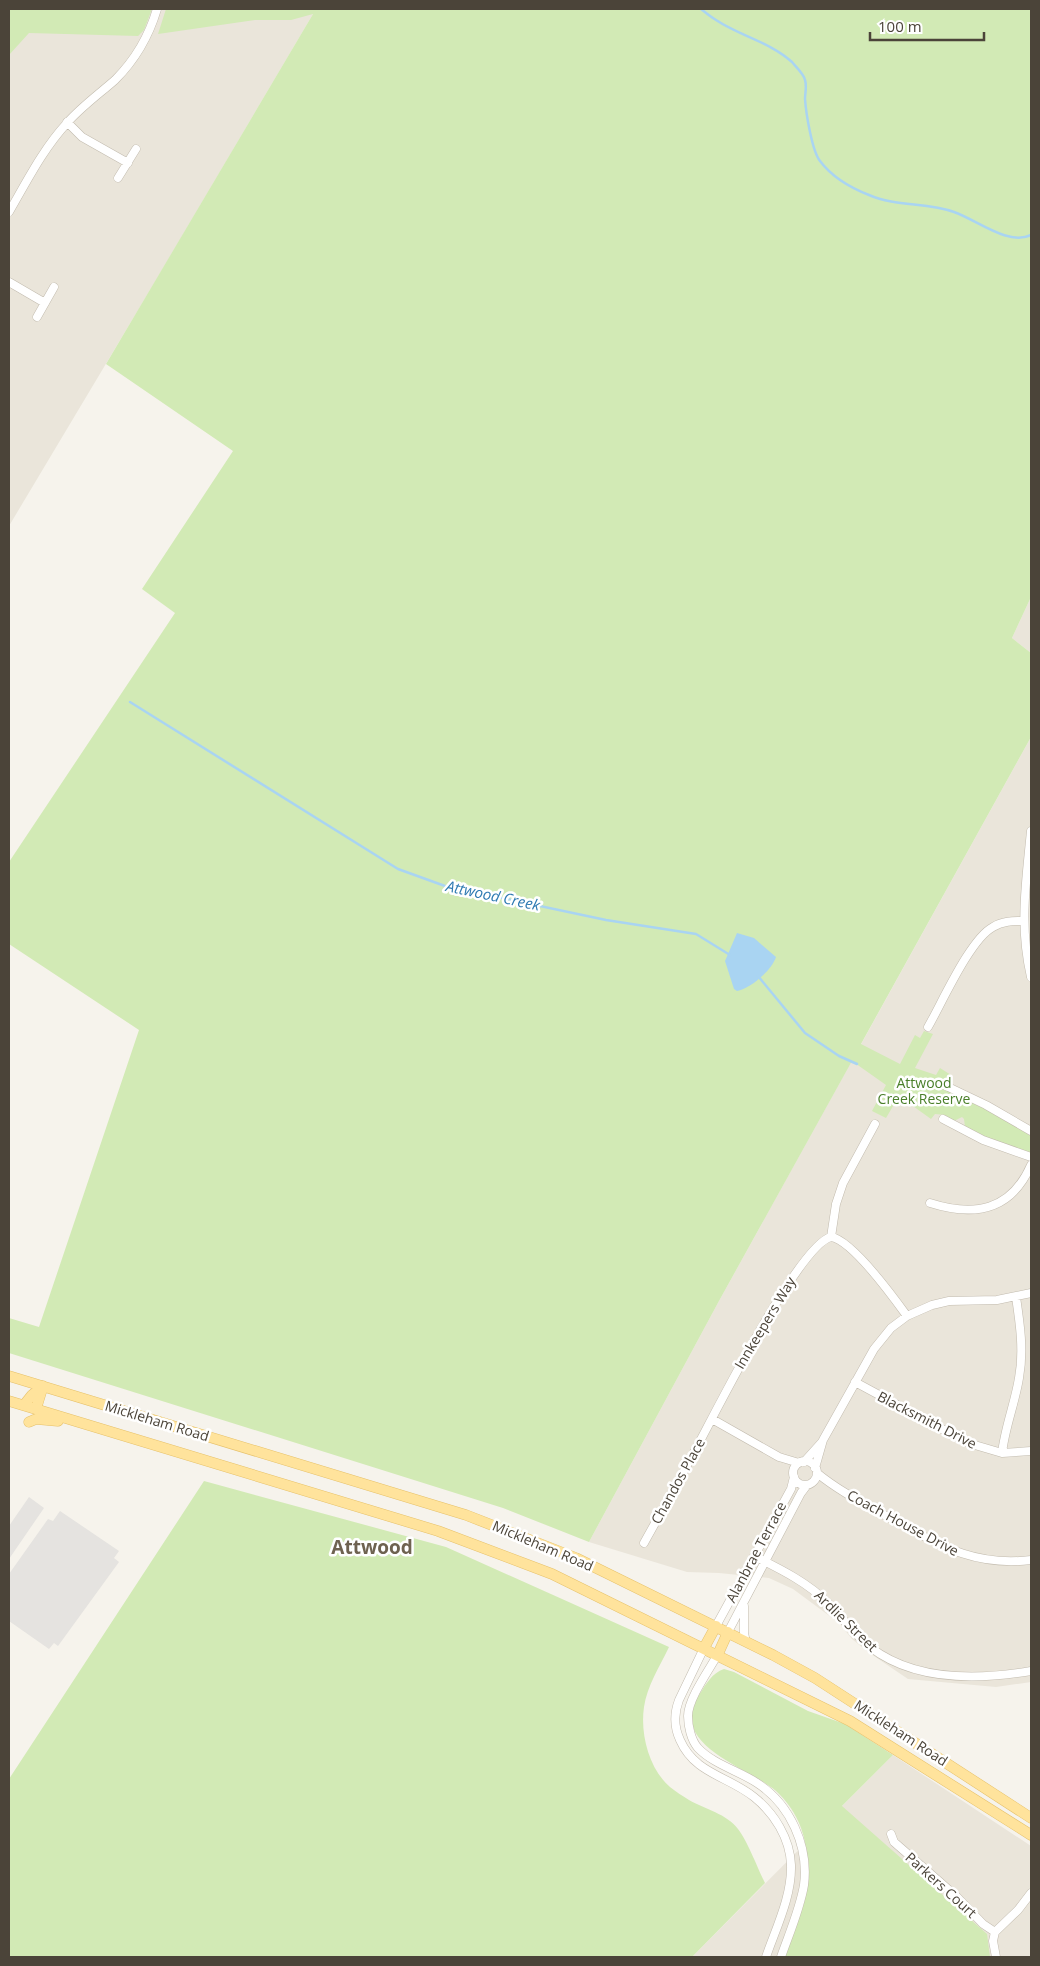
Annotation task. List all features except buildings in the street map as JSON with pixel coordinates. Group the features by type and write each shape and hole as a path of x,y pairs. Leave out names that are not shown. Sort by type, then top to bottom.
{"main road":[{"name":"Mickleham Road","path":"9,1376 488,1523 576,1558 728,1632 815,1678 1031,1818"},
{"path":"24,1406 32,1395 43,1386"},
{"path":"36,1409 43,1386"},
{"name":"Mickleham Road","path":"9,1401 470,1542 552,1574 718,1654 850,1721 1031,1835"},
{"path":"29,1422 36,1419 56,1422 66,1419"},
{"path":"704,1648 716,1626"},
{"path":"718,1654 728,1632"}],"street":[{"path":"9,212 46,149 67,122 130,63 150,30 157,9"},
{"path":"67,122 82,137 128,163"},
{"path":"118,178 136,149"},
{"path":"9,282 45,302"},
{"path":"37,318 54,287"},
{"path":"1031,831 1023,921 1026,955 1031,977"},
{"path":"928,1028 977,939 999,924 1023,921"},
{"path":"944,1085 986,1105 1031,1132"},
{"path":"943,1119 983,1140 1031,1157"},
{"path":"875,1124 841,1188 836,1204 831,1237 841,1241 868,1267 880,1280 906,1316"},
{"path":"930,1203 959,1211 980,1210 991,1207 1013,1193 1021,1184 1031,1165"},
{"name":"Innkeepers Way","path":"712,1420 736,1370 787,1286 822,1241 831,1237"},
{"path":"794,1474 823,1440 881,1338 906,1316 932,1305 948,1301 979,1301 1016,1297 1031,1292"},
{"path":"1002,1453 1006,1426 1016,1395 1021,1360 1021,1340 1016,1297"},
{"name":"Blacksmith Drive","path":"855,1382 957,1438 979,1447 1002,1453 1031,1451"},
{"path":"712,1420 779,1456 802,1463 811,1463 816,1470"},
{"name":"Chandos Place","path":"644,1543 712,1420"},
{"path":"779,1456 794,1474 799,1484 810,1483 816,1470 823,1440"},
{"name":"Coach House Drive","path":"816,1470 834,1487 931,1541 962,1554 998,1561 1031,1560"},
{"name":"Alanbrae Terrace","path":"716,1626 791,1489 794,1474"},
{"name":"Alanbrae Terrace","path":"728,1632 801,1493 810,1483"},
{"name":"Coach House Drive","path":"810,1483 834,1487"},
{"name":"Ardlie Street","path":"754,1556 815,1591 865,1643 900,1664 931,1672 963,1676 995,1676 1031,1671"},
{"path":"744,1601 744,1633 746,1642"},
{"path":"704,1648 676,1708 675,1729 685,1751 698,1766 752,1796 766,1808 779,1825 787,1844 791,1864 789,1887 766,1957"},
{"path":"718,1654 691,1702 688,1714 692,1736 698,1747 706,1754 757,1783 773,1795 786,1811 797,1831 803,1854 804,1885 781,1957"},
{"name":"Parkers Court","path":"891,1834 894,1842 957,1897 983,1924 995,1932"},
{"path":"996,1957 993,1941 995,1932 1018,1910 1031,1893"}],"shaded area":[{"path":"9,9 316,9 9,526"},
{"path":"1031,597 1031,653 1012,638"},
{"path":"1031,737 1031,1682 996,1687 908,1679 868,1652 852,1639 839,1623 793,1589 769,1578 687,1572 589,1542 719,1301"},
{"path":"29,1497 44,1508 9,1559 9,1526"},
{"path":"60,1511 119,1551 114,1558 119,1562 58,1646 54,1643 49,1649 9,1621 9,1574 48,1519 53,1521"},
{"path":"893,1755 1031,1846 1031,1957 692,1957"}],"green space":[{"path":"9,9 152,9 144,30 138,36 29,33 9,55"},
{"name":"Attwood Creek Reserve","path":"166,9 1031,9 1031,597 1012,638 1031,653 1031,737 861,1044 900,1064 915,1035 920,1038 924,1031 933,1034 915,1068 936,1075 940,1068 951,1075 953,1082 945,1085 944,1089 951,1092 953,1101 956,1102 966,1098 1031,1134 1031,1153 1003,1146 965,1127 962,1117 954,1121 945,1115 935,1114 931,1119 899,1096 886,1118 872,1111 886,1085 852,1061 719,1301 589,1542 503,1508 9,1353 9,1318 39,1327 139,1030 9,944 9,862 175,613 142,589 233,451 106,364 313,14 291,20 255,20 158,34"},
{"path":"204,1481 446,1547 669,1647 651,1684 644,1707 643,1728 651,1761 663,1780 672,1789 689,1800 728,1819 738,1829 765,1883 692,1957 9,1957 9,1779"},
{"path":"724,1669 734,1672 808,1711 845,1724 893,1755 842,1806 987,1934 990,1957 783,1957 802,1893 805,1876 805,1843 797,1818 780,1795 763,1782 715,1753 701,1741 693,1728 692,1712 699,1695 713,1676"}],"water":[{"path":"737,933 754,938 776,957 770,968 760,978 748,987 737,991 734,989 725,961"}],"waterway":[{"name":"Attwood Creek","path":"701,9 725,26 774,49 792,62 800,71 806,82 805,99 807,113 817,156 825,167 842,181 879,199 954,212 1003,235 1012,237 1031,235"},
{"name":"Attwood Creek","path":"130,702 398,869 445,886 606,920 696,934 730,955"},
{"name":"Attwood Creek","path":"758,976 805,1033 839,1056 857,1064"}],"district":[{"name":"Attwood","path":"372,1547"}]}
